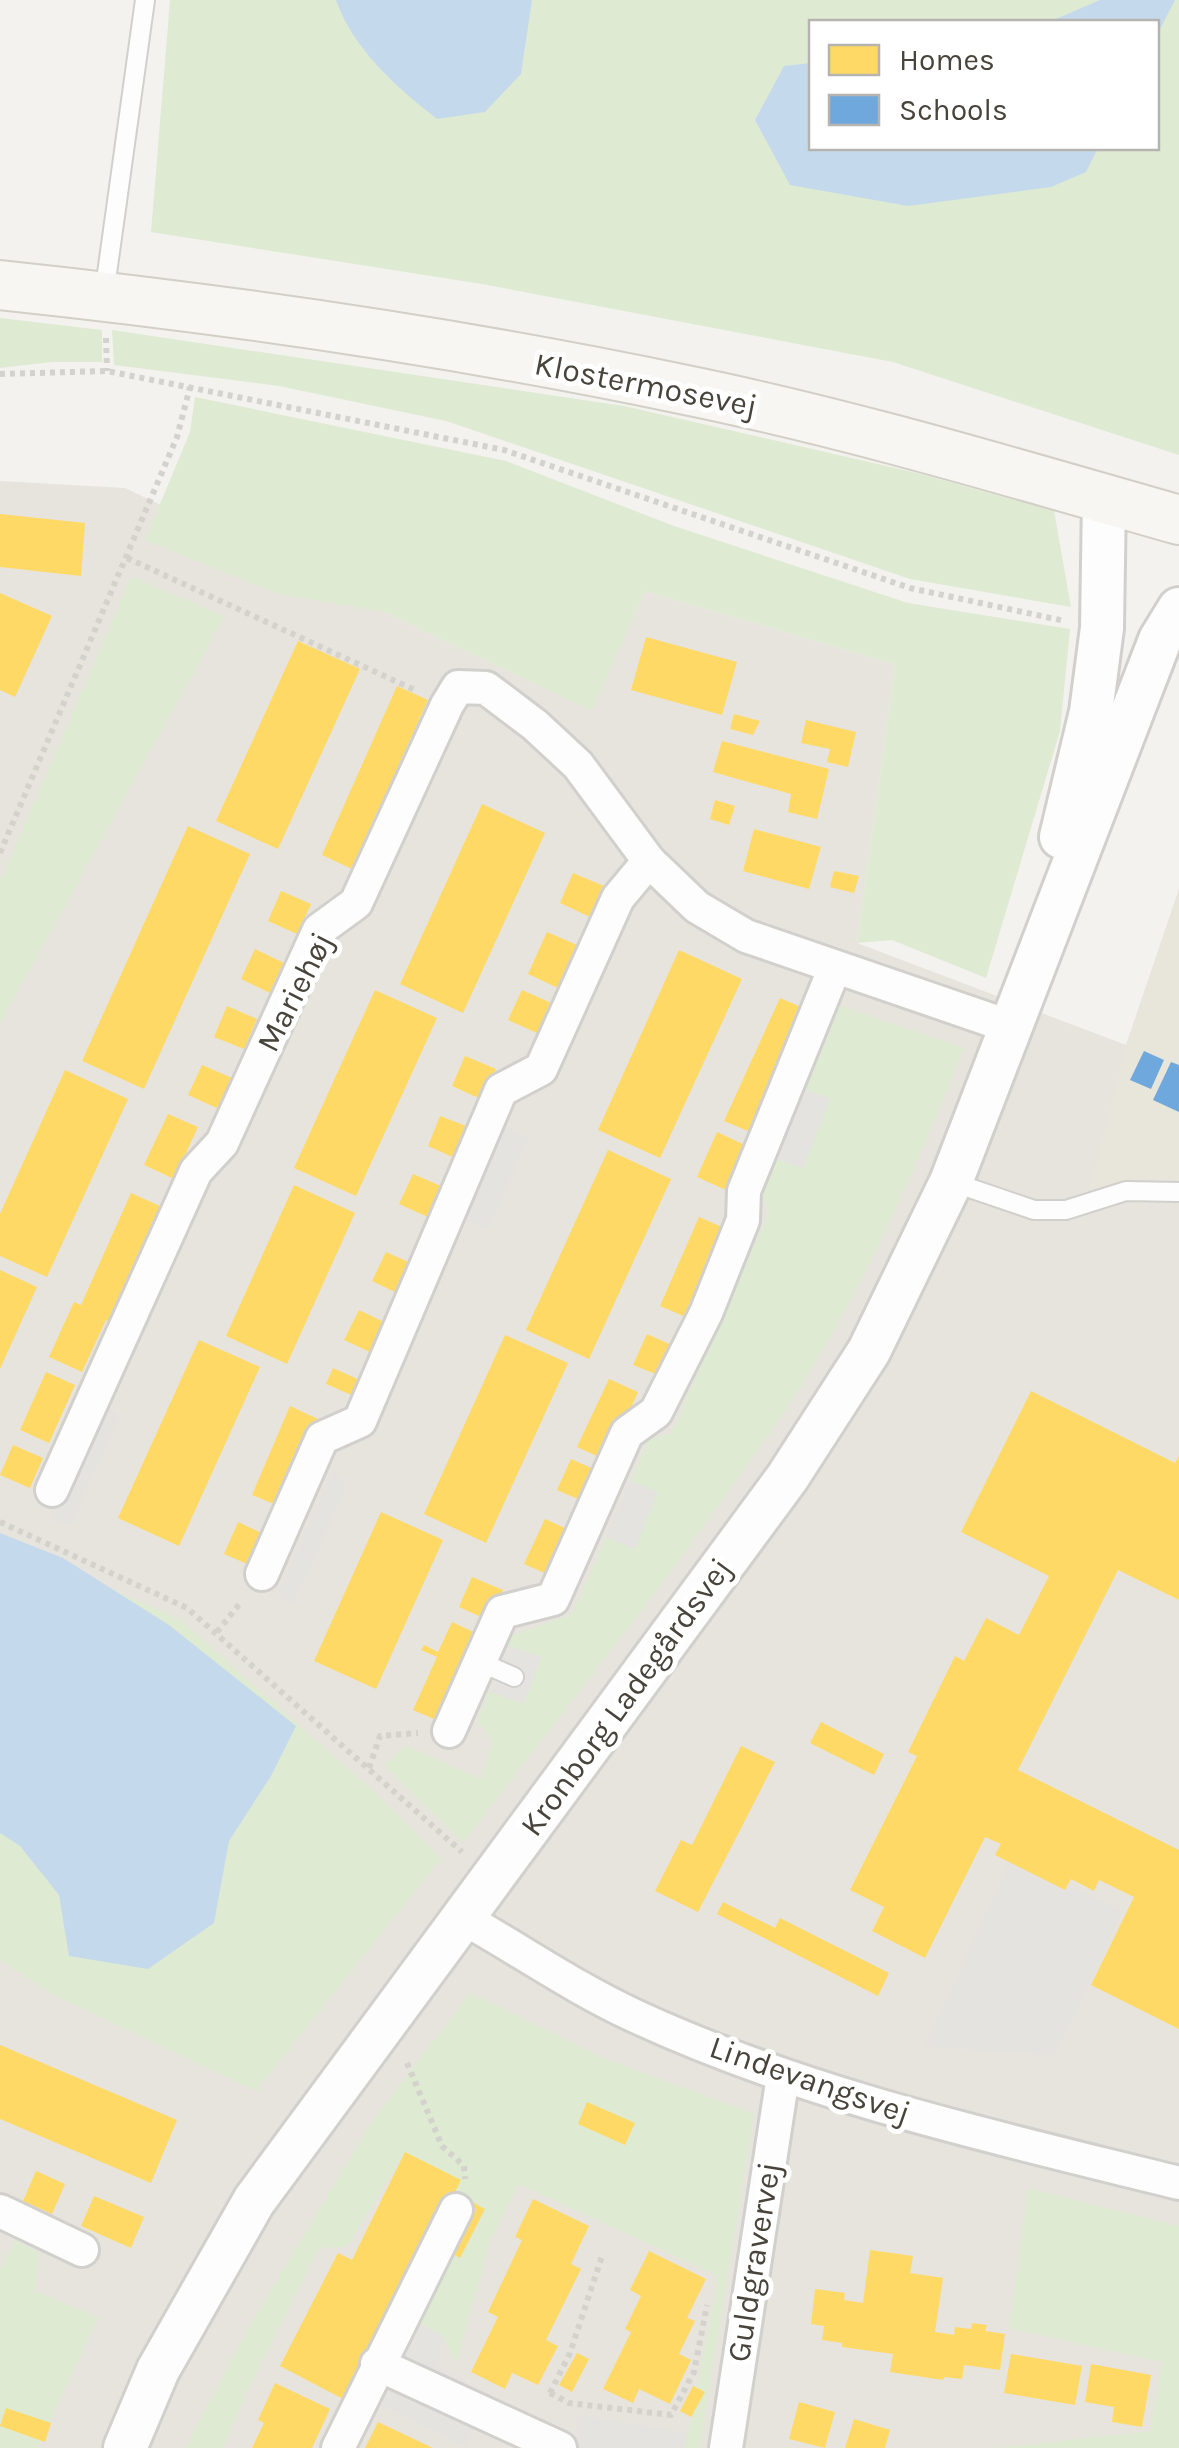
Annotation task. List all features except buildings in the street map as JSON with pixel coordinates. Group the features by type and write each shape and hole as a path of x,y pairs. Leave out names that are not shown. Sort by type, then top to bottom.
{"main road":[{"name":"Klostermosevej","path":"0,285 200,306 682,389 908,442 1179,520"}],"street":[{"name":"Kronborg Ladegårdsvej","path":"1057,906 1055,865 1091,712 1102,628 1104,499"},
{"name":"Kronborg Ladegårdsvej","path":"125,2448 158,2370 254,2201 787,1478 869,1351 951,1182 1160,640 1179,609"},
{"path":"447,705 458,688 486,688 578,764 649,861 697,907 746,936 1011,1027"},
{"name":"Mariehøj","path":"52,1490 196,1171 222,1143 319,930 356,903 447,705"},
{"path":"262,1574 322,1438 360,1421 501,1090 541,1069 618,898 649,861"},
{"path":"449,1732 502,1612 554,1599 627,1433 656,1412 706,1313 743,1220 744,1191 834,967"},
{"name":"Lindevangsvej","path":"463,1918 633,2016 782,2076 876,2107 1179,2183"},
{"name":"Guldgravervej","path":"726,2448 782,2076"},
{"path":"338,2448 456,2210"},
{"path":"0,2211 82,2250"},
{"path":"377,2364 560,2448"}],"lane":[{"path":"104,296 145,0"},
{"path":"951,1182 1034,1210 1066,1210 1126,1192 1179,1192"},
{"path":"480,1662 514,1676"}],"path":[{"path":"0,374 108,372 504,450 910,588 1102,628"},
{"path":"0,853 178,437 190,388"},
{"path":"128,558 447,705"},
{"path":"0,1522 187,1608 492,1878"},
{"path":"369,1769 380,1736 449,1732"},
{"path":"387,2016 442,2146 464,2166 465,2183 456,2210"},
{"path":"529,2434 570,2353 603,2253"},
{"path":"550,2393 569,2403 670,2415 694,2372 708,2305"}],"shaded area":[{"path":"0,481 125,488 591,710 645,591 895,664 857,943 1126,1045 1179,889 1179,2448 0,2448"},
{"path":"1179,889 1179,1180 1140,1179 1089,1189 1127,1045"},
{"path":"805,1089 830,1099 803,1169 778,1159"},
{"path":"506,1126 529,1137 487,1230 464,1219"},
{"path":"104,1401 119,1417 70,1526 51,1518"},
{"path":"333,1469 346,1487 294,1603 277,1596"},
{"path":"630,1481 658,1492 635,1549 606,1537"},
{"path":"507,1645 541,1657 524,1704 490,1692"},
{"path":"1011,1858 1123,1910 1056,2055 925,2046"},
{"path":"419,2323 443,2336 437,2367 490,2393 465,2447 379,2405"},
{"path":"577,2415 687,2433 685,2448 578,2448"}],"green space":[{"path":"170,0 1179,0 1179,455 893,362 482,284 151,232"},
{"path":"0,318 102,330 102,362 0,368"},
{"path":"112,330 624,406 917,473 1054,511 1071,607 910,579 446,421 279,386 114,365"},
{"path":"195,397 506,461 674,526 908,603 1070,629 1060,731 986,978 892,940 857,943 895,664 645,591 592,711 385,612 275,593 145,540 190,432"},
{"path":"131,577 225,616 0,1024 0,882"},
{"path":"840,1006 964,1048 899,1203 843,1315 782,1416 671,1571 463,1843 384,1765 406,1746 481,1779 492,1743 478,1721 507,1645 513,1635 572,1614 649,1439 671,1434 769,1212 761,1191 778,1159"},
{"path":"0,1540 181,1620 380,1797 442,1858 256,2091 52,1994 0,1960"},
{"path":"470,1993 604,2058 754,2114 700,2448 685,2448 718,2276 519,2184 492,2237 456,2364 443,2336 419,2323 454,2177 405,2152 347,2247 320,2248 223,2448 185,2448 250,2325 372,2121"},
{"path":"1028,2188 1179,2226 1179,2448 1000,2448 1150,2431 1162,2362 1009,2328"},
{"path":"15,2240 39,2253 35,2290 98,2318 38,2448 0,2448 0,2271"}],"water":[{"path":"336,0 532,0 521,74 485,112 437,119 392,81 365,51"},
{"path":"1100,0 1175,0 1159,31 1159,20 1054,20"},
{"path":"809,63 809,150 1097,150 1086,172 1051,187 908,206 790,185 755,120 784,66"},
{"path":"0,1533 63,1558 169,1625 296,1726 271,1776 229,1841 214,1923 148,1969 69,1956 59,1895 20,1846 0,1833"}]}
